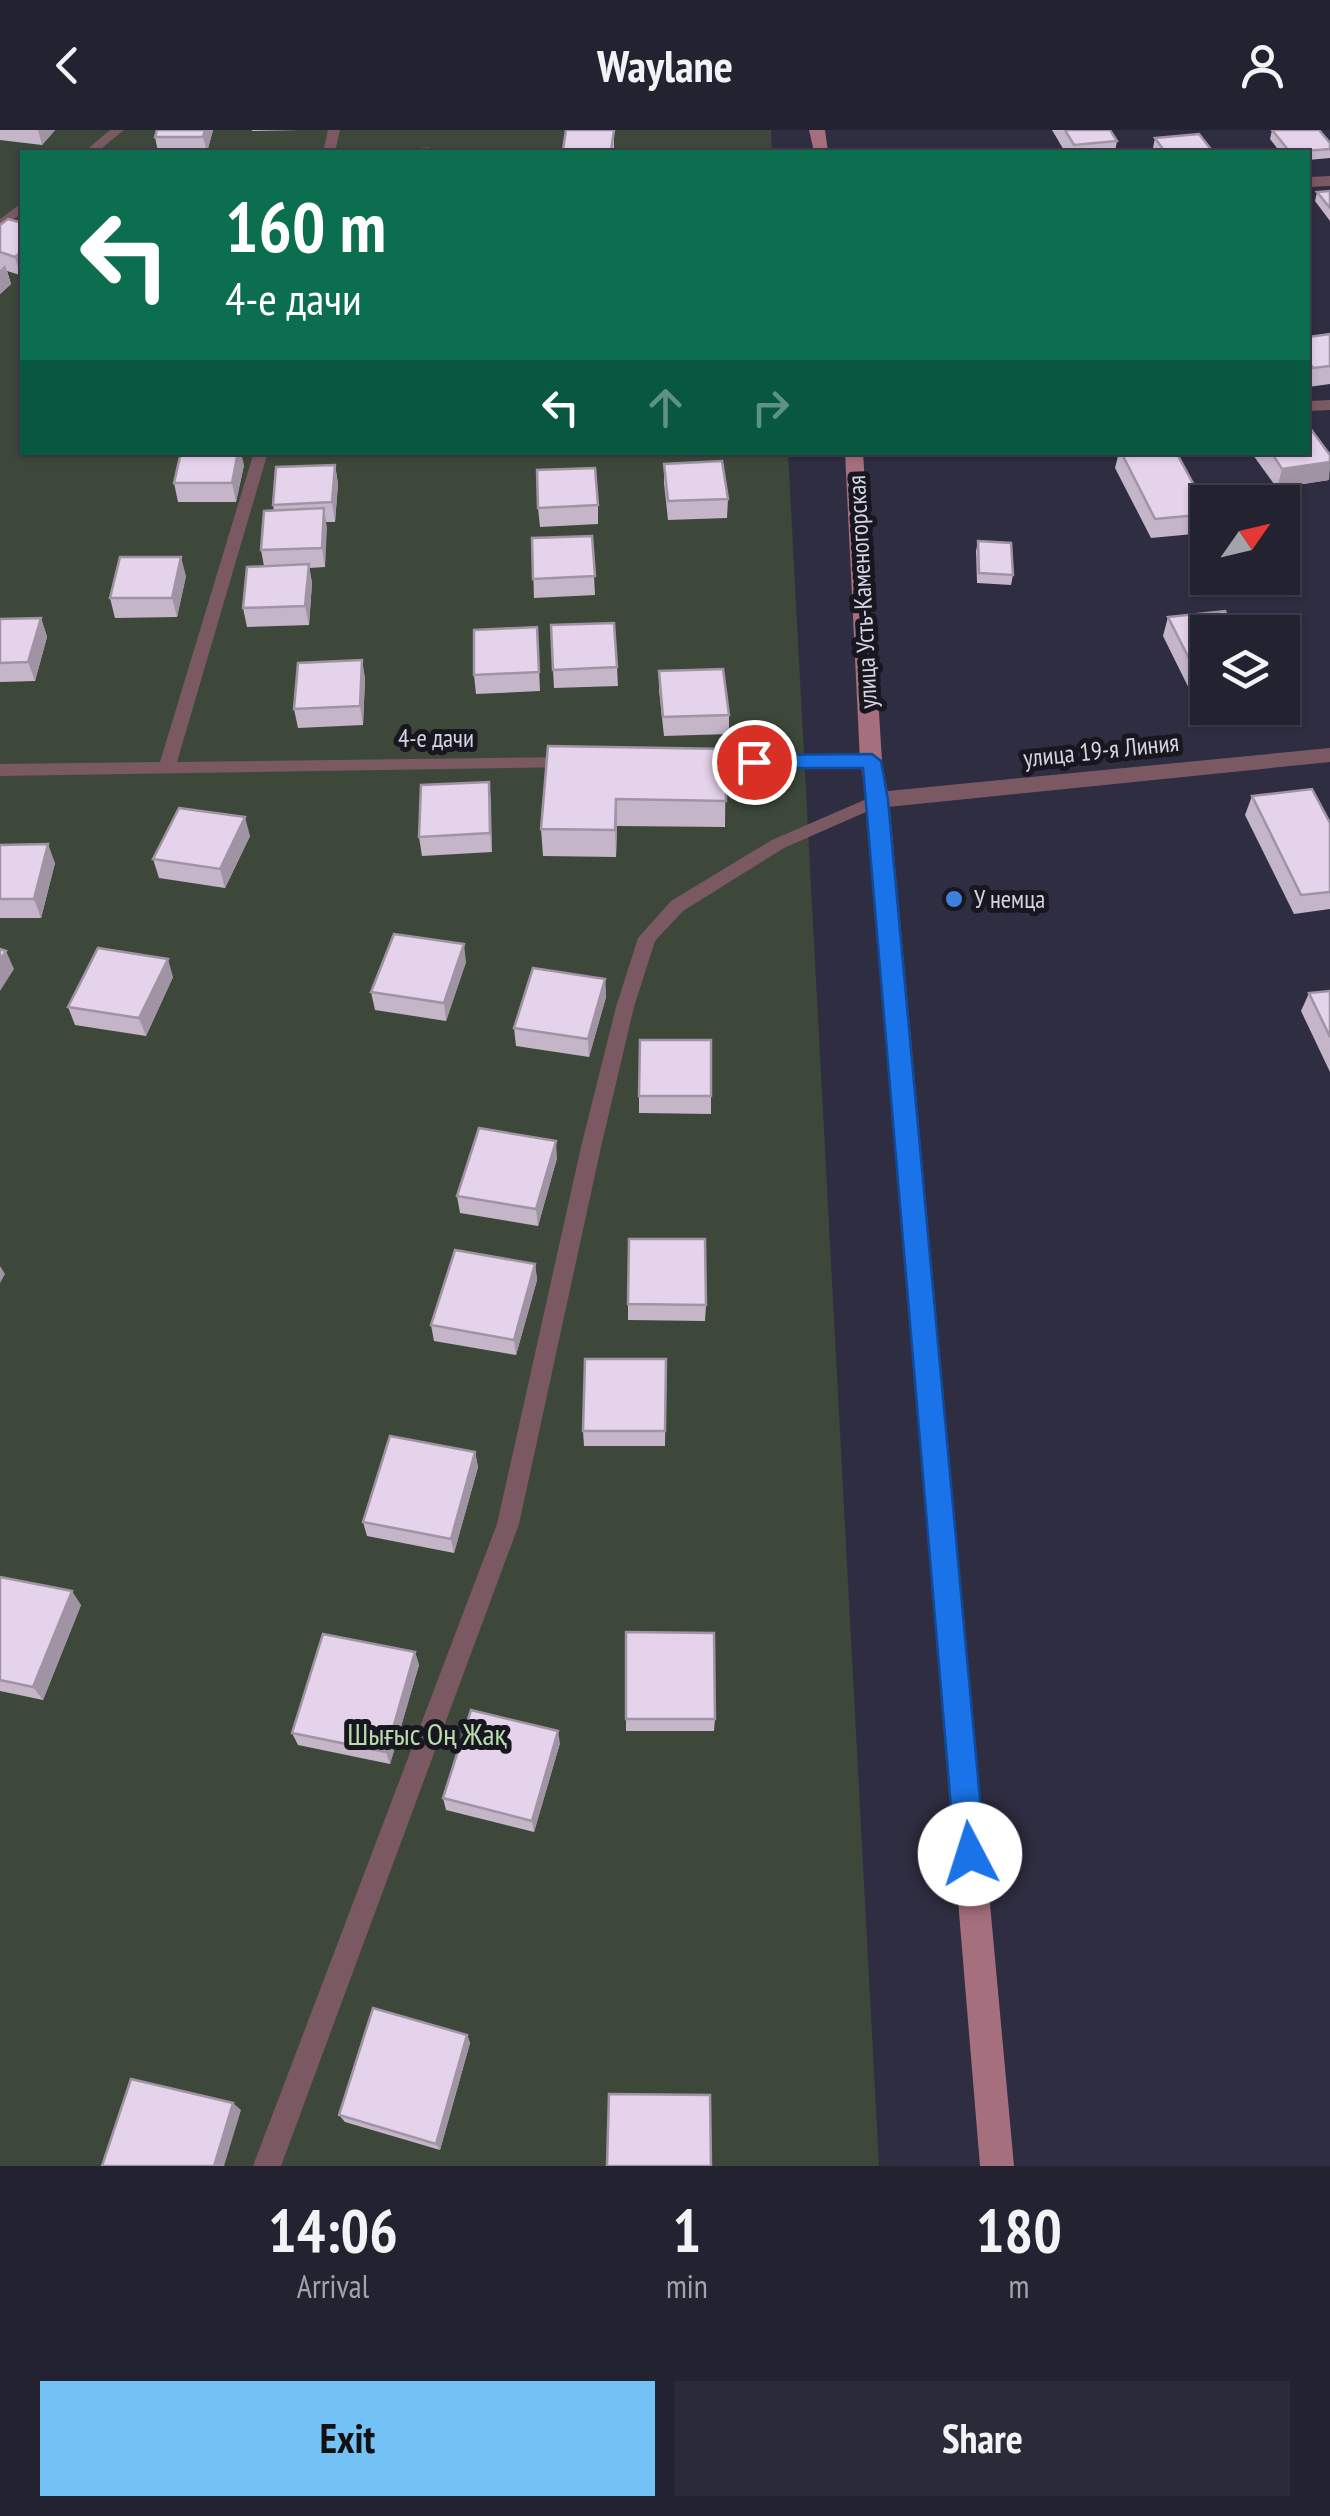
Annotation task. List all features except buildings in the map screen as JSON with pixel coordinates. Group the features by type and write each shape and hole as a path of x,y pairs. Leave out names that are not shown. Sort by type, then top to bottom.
{"street":[{"name":"улица Усть-Каменогорская","path":"854,455 872,761 997,2166"},
{"name":"улица 19-я Линия","path":"878,800 1330,756"}],"lane":[{"path":"93,150 118,130"},
{"path":"0,225 20,209"},
{"path":"168,765 260,455"},
{"path":"676,762 872,761"},
{"name":"4-е дачи","path":"0,770 598,762"},
{"path":"268,2166 508,1524 608,1077 647,938 677,906 778,844 878,800"}],"green space":[{"name":"Шығыс Оң Жақ","path":"0,130 771,130 772,150 20,150 20,455 788,455 879,2166 0,2166"}],"place":[{"name":"У немца","path":"954,899"}],"route":[{"path":"754,762 872,761 970,1854"}]}
